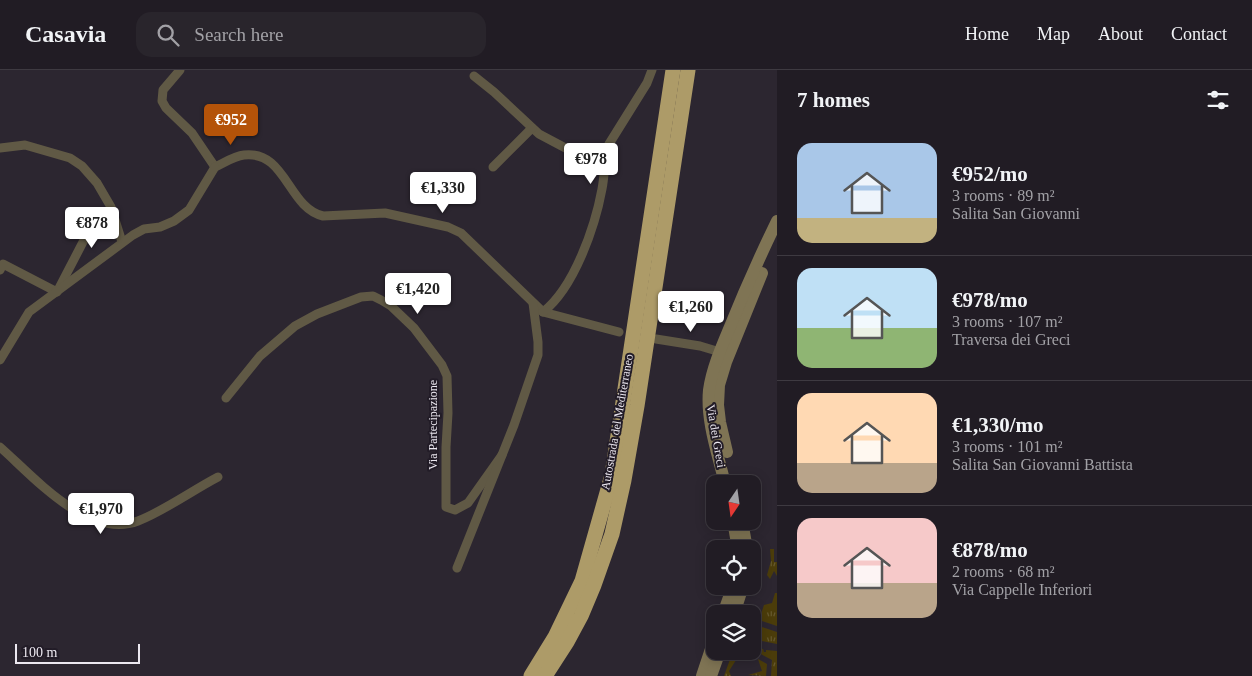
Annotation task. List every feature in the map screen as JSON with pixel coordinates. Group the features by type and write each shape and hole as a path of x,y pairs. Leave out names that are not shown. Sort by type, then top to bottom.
{"highway":[{"name":"Autostrada del Mediterraneo","path":"531,676 555,637 582,581 612,475 673,70"},
{"name":"Autostrada del Mediterraneo","path":"545,676 581,616 612,534 637,406 688,70"}],"main road":[{"name":"Via dei Greci","path":"723,475 712,427 709,400 711,381 720,352 743,295 777,221"},
{"name":"Via dei Greci","path":"732,475 720,422 718,405 719,385 726,362 777,241"},
{"path":"702,676 707,660"},
{"path":"711,676 717,660"}],"street":[{"path":"180,70 163,90 162,101 166,108 192,132 215,167"},
{"path":"543,312 553,304 581,257 596,216 606,154 612,137 647,83 652,70"},
{"path":"474,76 539,134 562,148 605,169"},
{"path":"493,167 532,128"},
{"path":"0,148 25,145 70,158 82,166 97,183 111,207 122,242"},
{"path":"0,358 29,312 122,242 144,230 160,227 174,221 189,210 215,167 243,154 270,160 306,207 316,215 386,213 442,226 461,234 543,312 619,332"},
{"path":"57,292 96,217"},
{"path":"0,270 3,264 57,292"},
{"name":"Via Partecipazione","path":"226,398 260,356 295,326 317,314 361,297 373,296 391,306 414,328 442,365 447,376 446,507 455,510 468,503 502,455"},
{"path":"457,568 514,425 538,355 533,303"},
{"path":"656,339 700,346 720,352"},
{"path":"0,447 74,511 97,522 120,525 136,522 218,476"}],"green space":[{"path":"770,549 774,549 774,562 777,562 777,576 774,571 770,579 767,575 771,561"},
{"path":"775,593 777,593 777,626 761,621 764,605 772,603"},
{"path":"761,627 777,632 777,644 761,641"},
{"path":"761,649 764,652 766,650 777,651 777,676 771,676 772,660 761,654"},
{"path":"730,660 736,660 729,671 731,676 724,676"},
{"path":"758,660 767,664 766,676 748,675 762,671"}]}
